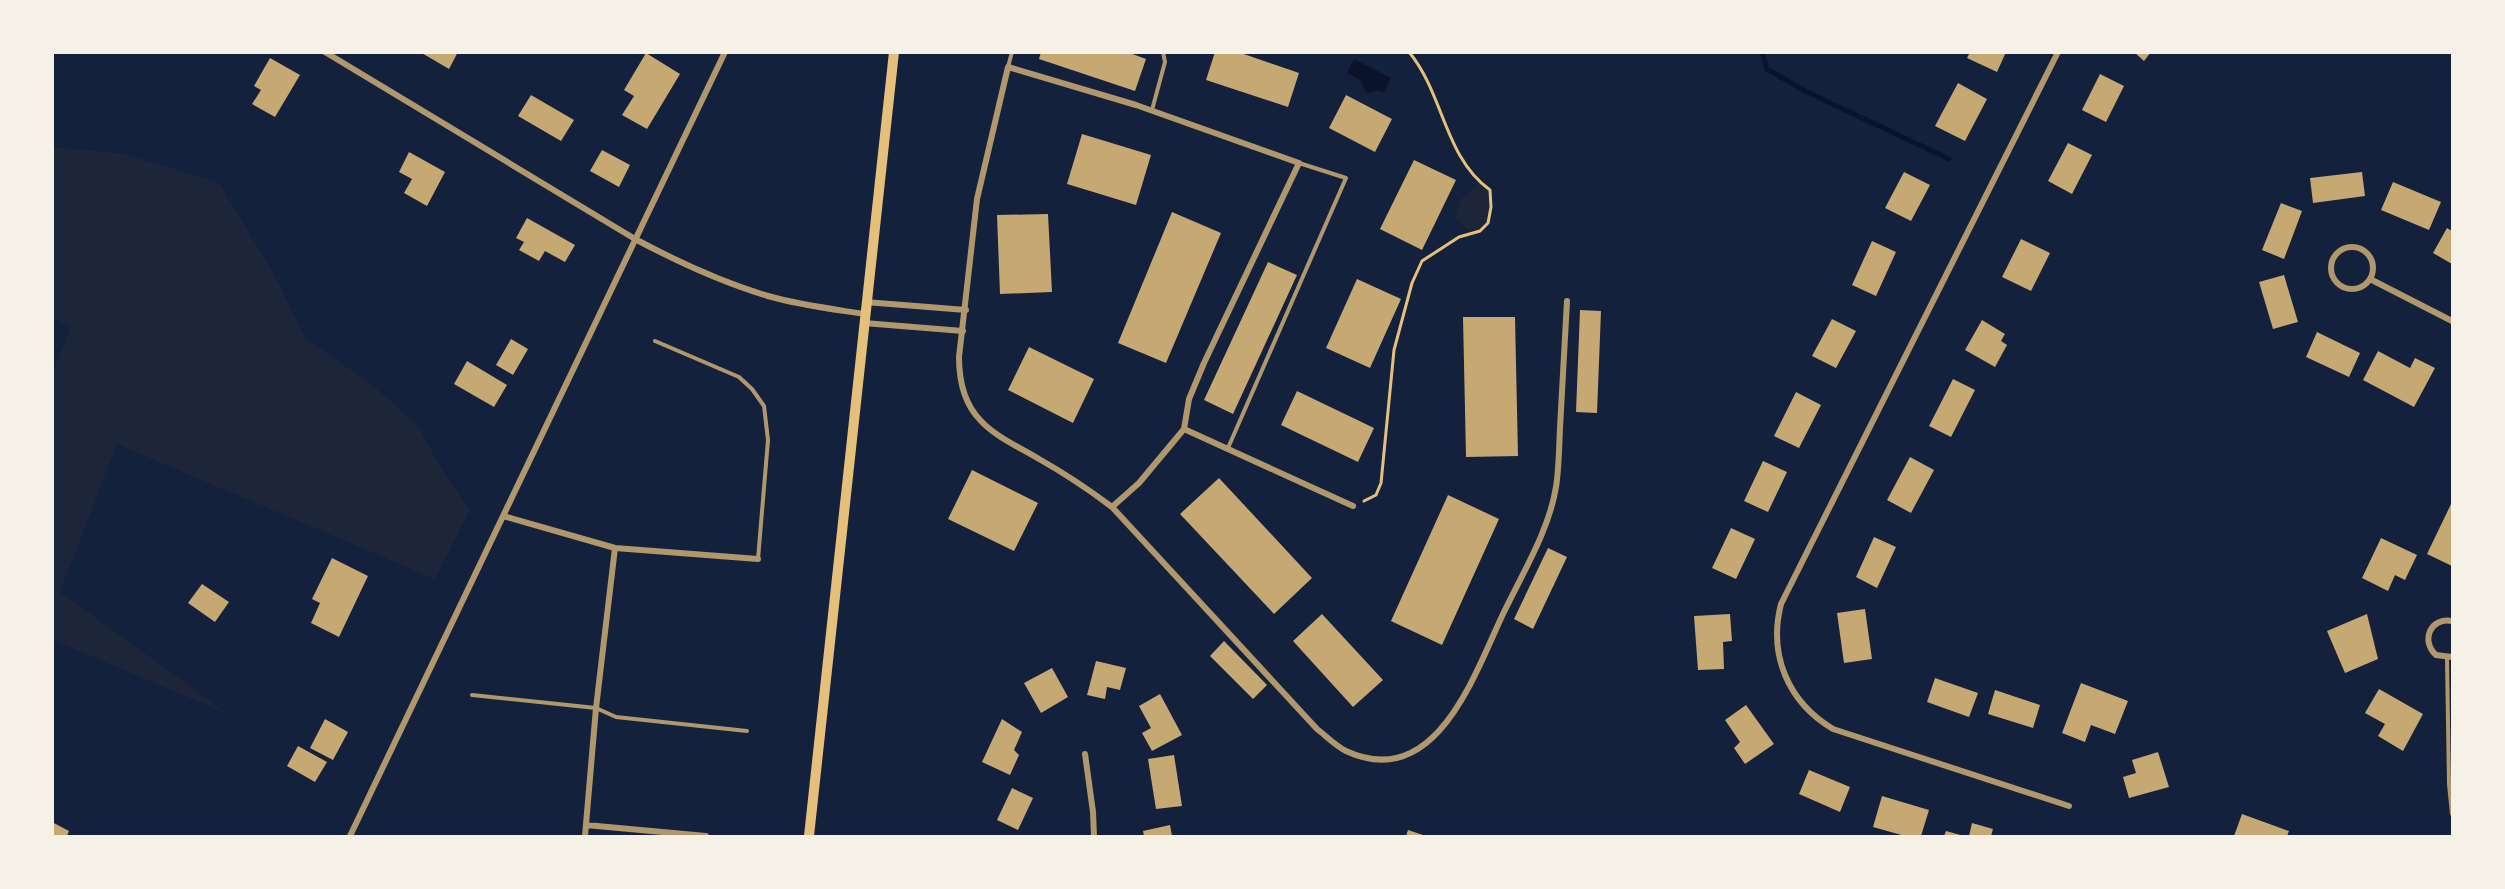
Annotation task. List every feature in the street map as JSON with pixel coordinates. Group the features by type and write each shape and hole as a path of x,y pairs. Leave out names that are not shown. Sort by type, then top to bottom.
{"main road":[{"path":"809,837 863,319 894,52"}],"street":[{"path":"325,52 635,239 684,265 768,296 863,319 963,331"},
{"path":"350,837 725,52"},
{"path":"2058,52 1781,604 1776,640 1784,674 1793,692 1818,720 1833,729 2069,806"},
{"path":"1112,507 1139,483 1184,429 1189,399 1204,363 1299,163 1152,111 1008,67 977,200 959,372 964,393 981,421 996,434 1078,481 1112,507 1317,729 1343,750 1356,755 1384,759 1412,753 1424,746 1442,729 1466,693 1539,540 1556,487 1567,301"},
{"path":"2356,247 2363,250 2368,254 2373,267 2370,279 2359,288 2345,288 2334,279 2331,272 2333,258 2343,249 2356,247"},
{"path":"2370,279 2452,321"},
{"path":"865,302 966,310"},
{"path":"1184,429 1353,506"},
{"path":"503,516 615,548 758,559"},
{"path":"585,837 615,548"},
{"path":"2450,658 2432,651 2428,634 2435,624 2446,620 2452,621"},
{"path":"1085,754 1094,837"},
{"path":"586,825 706,837"}],"lane":[{"path":"1008,67 1012,52"},
{"path":"1152,111 1165,62 1163,52"},
{"path":"1228,449 1346,178 1299,163"},
{"path":"655,341 739,377 752,389 764,406 768,440 758,559"},
{"path":"2450,658 2449,784 2452,814"},
{"path":"472,695 597,708 616,717 747,731"}],"path":[{"path":"1353,506 1376,495 1381,483 1394,350 1412,283 1422,261 1459,237 1480,231 1488,224 1491,207 1490,190 1475,179 1464,166 1427,82 1409,52"}],"shaded area":[{"path":"1354,59 1391,78 1384,92 1365,91 1360,80 1347,73"},
{"path":"53,147 125,154 219,183 276,278 306,339 370,383 418,426 439,465 470,510 435,579 117,444 60,592 228,714 53,640 53,372 71,327 53,317"},
{"path":"1480,183 1490,190 1491,201 1489,217 1480,231 1466,228 1455,217 1461,199"}],"building":[{"path":"420,52 458,52 449,69"},
{"path":"1041,52 1127,52 1146,59 1135,91 1039,59"},
{"path":"1215,52 1238,52 1299,73 1288,107 1206,80"},
{"path":"1970,52 2006,52 1997,72 1967,58"},
{"path":"2134,52 2151,52 2144,61"},
{"path":"646,53 680,74 647,129 622,115 634,96 624,90"},
{"path":"270,58 300,75 275,117 252,104 261,90 254,86"},
{"path":"2100,74 2124,86 2106,122 2082,110"},
{"path":"1958,83 1987,99 1965,141 1935,126"},
{"path":"531,95 574,120 561,141 518,116"},
{"path":"1346,95 1392,119 1375,152 1329,128"},
{"path":"1082,134 1151,155 1136,205 1067,184"},
{"path":"2068,143 2092,155 2072,194 2048,181"},
{"path":"602,150 630,165 619,187 590,171"},
{"path":"409,152 445,172 427,206 404,193 412,179 399,172"},
{"path":"1414,160 1456,180 1422,250 1380,229"},
{"path":"1904,172 1930,185 1911,221 1885,208"},
{"path":"2362,172 2365,196 2313,203 2310,178"},
{"path":"2393,182 2441,202 2429,230 2381,210"},
{"path":"2281,203 2302,211 2284,259 2262,250"},
{"path":"1172,212 1221,233 1166,363 1118,343"},
{"path":"1048,214 1052,292 1000,294 997,215"},
{"path":"527,218 575,245 565,262 545,251 539,261 519,250 524,242 516,238"},
{"path":"2447,228 2452,231 2452,264 2433,253"},
{"path":"2021,239 2050,253 2031,291 2002,277"},
{"path":"1872,241 1896,252 1876,296 1852,285"},
{"path":"1268,262 1297,275 1233,414 1204,400"},
{"path":"2284,275 2298,322 2273,329 2259,282"},
{"path":"1357,279 1401,299 1370,368 1326,348"},
{"path":"1580,310 1601,311 1597,413 1576,412"},
{"path":"1463,317 1515,317 1518,456 1466,457"},
{"path":"1832,319 1856,331 1836,368 1812,356"},
{"path":"1982,320 2005,334 2001,341 2007,345 1995,367 1965,350"},
{"path":"2317,332 2360,353 2349,377 2306,357"},
{"path":"511,339 528,349 513,375 496,365"},
{"path":"1029,347 1094,379 1073,423 1008,390"},
{"path":"2378,351 2410,368 2415,358 2435,368 2414,407 2363,380"},
{"path":"467,361 507,385 494,407 454,384"},
{"path":"1953,379 1975,390 1951,437 1929,426"},
{"path":"1297,391 1374,428 1358,462 1281,425"},
{"path":"1796,392 1821,405 1799,448 1774,436"},
{"path":"1910,457 1934,470 1911,513 1887,500"},
{"path":"1763,461 1787,472 1768,512 1744,501"},
{"path":"972,470 1038,503 1014,551 948,519"},
{"path":"1219,478 1312,578 1274,614 1180,514"},
{"path":"1448,495 1499,519 1442,645 1391,621"},
{"path":"2452,502 2452,566 2427,554"},
{"path":"1731,528 1755,539 1736,579 1712,568"},
{"path":"1874,537 1896,547 1877,588 1856,577"},
{"path":"2381,538 2417,555 2405,580 2395,575 2388,591 2362,578"},
{"path":"1548,548 1567,557 1533,629 1514,619"},
{"path":"332,558 368,576 339,637 311,623 320,603 312,599"},
{"path":"202,584 229,602 215,622 188,603"},
{"path":"1865,609 1872,659 1844,663 1837,613"},
{"path":"1322,614 1383,680 1353,707 1293,641"},
{"path":"1730,614 1732,641 1723,642 1724,669 1698,670 1694,616"},
{"path":"2367,614 2378,659 2345,673 2327,631"},
{"path":"1224,641 1267,685 1253,699 1210,656"},
{"path":"1096,661 1126,668 1120,690 1107,687 1105,699 1087,695"},
{"path":"1052,668 1068,697 1041,713 1024,683"},
{"path":"1935,678 1978,693 1969,717 1927,702"},
{"path":"2081,683 2128,701 2115,734 2091,725 2085,742 2062,733"},
{"path":"2379,689 2423,714 2403,751 2378,736 2385,724 2365,713"},
{"path":"1995,690 2040,705 2033,728 1988,714"},
{"path":"1160,694 1182,735 1152,751 1142,733 1151,728 1139,706"},
{"path":"1746,705 1774,744 1745,764 1734,748 1740,742 1725,720"},
{"path":"325,719 348,732 333,760 310,748"},
{"path":"1002,719 1022,732 1014,750 1019,755 1010,775 982,762"},
{"path":"298,746 327,762 315,782 287,766"},
{"path":"2158,752 2169,787 2129,798 2123,777 2136,773 2132,760"},
{"path":"1174,755 1182,806 1156,809 1148,759"},
{"path":"1809,770 1850,787 1840,812 1799,794"},
{"path":"1012,788 1033,798 1018,830 997,820"},
{"path":"1882,796 1929,810 1921,836 1905,836 1873,827"},
{"path":"2242,814 2289,831 2287,836 2234,836"},
{"path":"52,822 69,831 67,836 52,836"},
{"path":"1972,823 1993,829 1991,836 1969,836"},
{"path":"1170,825 1172,836 1144,836 1143,831"},
{"path":"1408,830 1426,836 1406,836"},
{"path":"1946,831 1964,836 1944,836"}],"waterway":[{"path":"1762,52 1767,69 1805,91 1949,159"}]}
